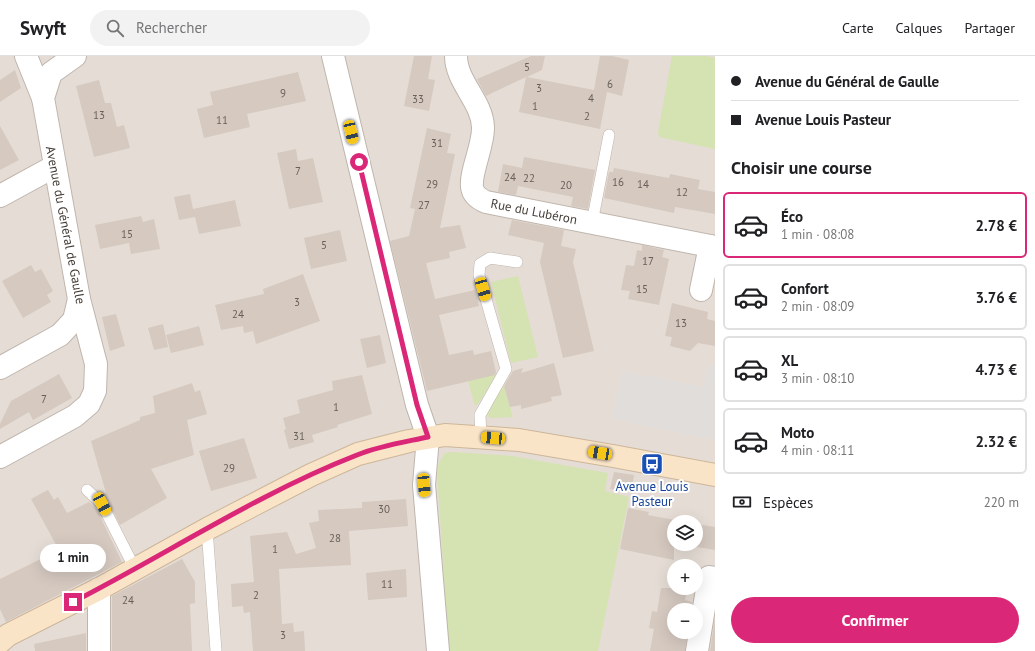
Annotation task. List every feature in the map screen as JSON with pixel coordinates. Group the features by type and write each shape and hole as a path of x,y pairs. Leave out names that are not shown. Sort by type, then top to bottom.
{"street":[{"path":"26,56 43,98"},
{"name":"Avenue du Général de Gaulle","path":"0,457 74,416 89,404 95,391 96,364 79,299 43,98 51,73 75,56"},
{"path":"333,56 417,405 428,437 424,485 438,651"},
{"name":"Rue du Lubéron","path":"456,56 456,64 481,116 483,127 472,187 478,198 486,202 712,247"},
{"path":"0,196 54,166"},
{"path":"701,290 712,247"},
{"path":"0,368 60,335 74,320 79,299"},
{"path":"0,642 8,635 99,589 207,528 310,475 358,454 428,437 444,435 518,440 613,456 715,476"},
{"path":"697,651 709,576 715,578"},
{"path":"99,589 99,651"}],"lane":[{"path":"592,223 609,136"},
{"path":"480,437 480,415 506,369 479,275 480,264 490,258 517,262"},
{"path":"87,490 102,504 135,569"},
{"path":"207,528 216,651"}],"shaded area":[{"path":"0,56 715,56 715,651 0,651"},
{"path":"709,365 715,365 715,440 612,419 622,371 703,387"}],"green space":[{"path":"672,56 707,56 715,58 715,149 659,137 658,132"},
{"path":"518,276 538,357 511,363 491,282"},
{"path":"497,374 478,404 475,406 468,381"},
{"path":"503,382 513,417 490,418 487,415"},
{"path":"453,452 512,456 608,473 605,491 629,497 598,651 449,651 437,473 439,462 445,453"}],"building":[{"path":"414,56 432,56 428,79 435,80 429,111 404,106"},
{"path":"531,56 545,56 542,70 527,77 594,90 600,56 612,56 629,60 622,96 607,92 600,129 519,112 526,77 486,96 477,79"},
{"path":"15,70 21,88 0,102 0,80"},
{"path":"298,72 306,101 247,114 250,127 204,138 197,109 213,105 210,92"},
{"path":"99,80 105,103 111,103 117,127 124,125 130,148 94,157 76,86"},
{"path":"0,126 19,160 0,170"},
{"path":"427,128 451,134 447,153 455,154 440,228 460,225 466,248 449,252 450,258 426,263 435,299 475,290 479,306 439,315 449,355 473,350 474,355 491,351 496,372 495,375 427,391 390,241 409,236 415,209 410,208"},
{"path":"296,149 298,161 313,158 323,202 289,209 277,153"},
{"path":"524,157 595,170 588,209 571,206 573,197 518,186 516,195 498,192 503,164 522,168"},
{"path":"614,168 669,178 670,174 700,180 698,189 715,192 715,214 675,207 674,213 604,198 609,172 613,172"},
{"path":"190,194 193,209 235,200 241,226 199,234 195,217 179,220 174,197"},
{"path":"141,216 143,222 154,219 160,249 131,254 129,243 100,249 95,225"},
{"path":"512,220 564,230 561,246 576,249 573,262 594,351 563,358 540,262 544,243 508,235"},
{"path":"340,230 347,261 311,269 304,238"},
{"path":"642,245 664,250 662,257 669,259 659,305 628,299 630,291 621,290 626,265 634,266 637,250 642,251"},
{"path":"31,265 35,272 41,269 53,291 47,295 51,302 23,318 2,281"},
{"path":"303,274 320,321 256,344 253,331 244,333 243,326 221,330 215,305 264,294 263,289"},
{"path":"672,303 708,312 707,319 715,321 715,346 698,343 690,351 670,346 672,337 665,336"},
{"path":"116,314 125,346 110,351 102,317"},
{"path":"163,324 168,347 154,350 148,328"},
{"path":"199,326 204,345 171,353 166,335"},
{"path":"380,335 386,363 367,368 360,339"},
{"path":"554,363 562,395 551,397 552,401 521,409 521,405 510,407 504,386 513,371 523,368 521,373"},
{"path":"59,374 72,398 33,420 29,412 0,429 0,424 11,401"},
{"path":"362,375 372,414 312,435 314,442 289,449 284,430 286,429 283,418 300,413 297,400 333,390 332,381"},
{"path":"192,383 195,392 200,390 207,414 187,420 194,455 151,469 167,498 120,525 108,501 102,495 106,493 91,441 140,420 140,417 155,413 153,396"},
{"path":"244,438 257,478 211,491 199,451"},
{"path":"614,472 634,475 631,492 610,489"},
{"path":"48,490 54,500 58,497 67,513 89,502 96,508 122,562 6,622 0,609 0,579 59,550 31,499"},
{"path":"406,499 408,526 349,531 351,565 279,569 282,624 293,623 294,632 304,631 305,651 253,651 250,612 244,613 243,606 232,607 231,584 254,582 250,536 287,532 296,554 316,548 309,523 319,521 318,510 362,508 362,502"},
{"path":"628,508 649,512 648,515 667,519 667,551 674,551 674,559 620,549"},
{"path":"703,525 715,527 715,550 703,548"},
{"path":"182,559 195,582 195,603 190,604 192,651 112,651 112,596"},
{"path":"406,569 407,597 368,600 366,573"},
{"path":"661,588 667,588 667,595 686,595 685,600 692,602 667,603 667,639 686,639 685,651 650,651 654,629 649,628 652,611 657,612"},
{"path":"715,618 715,651 710,651"},
{"path":"86,633 86,651 35,651 34,644"}],"place":[{"name":"Avenue Louis Pasteur","path":"652,464"}],"route":[{"path":"73,602 207,528 310,475 358,454 428,437 417,405 359,162"}]}
